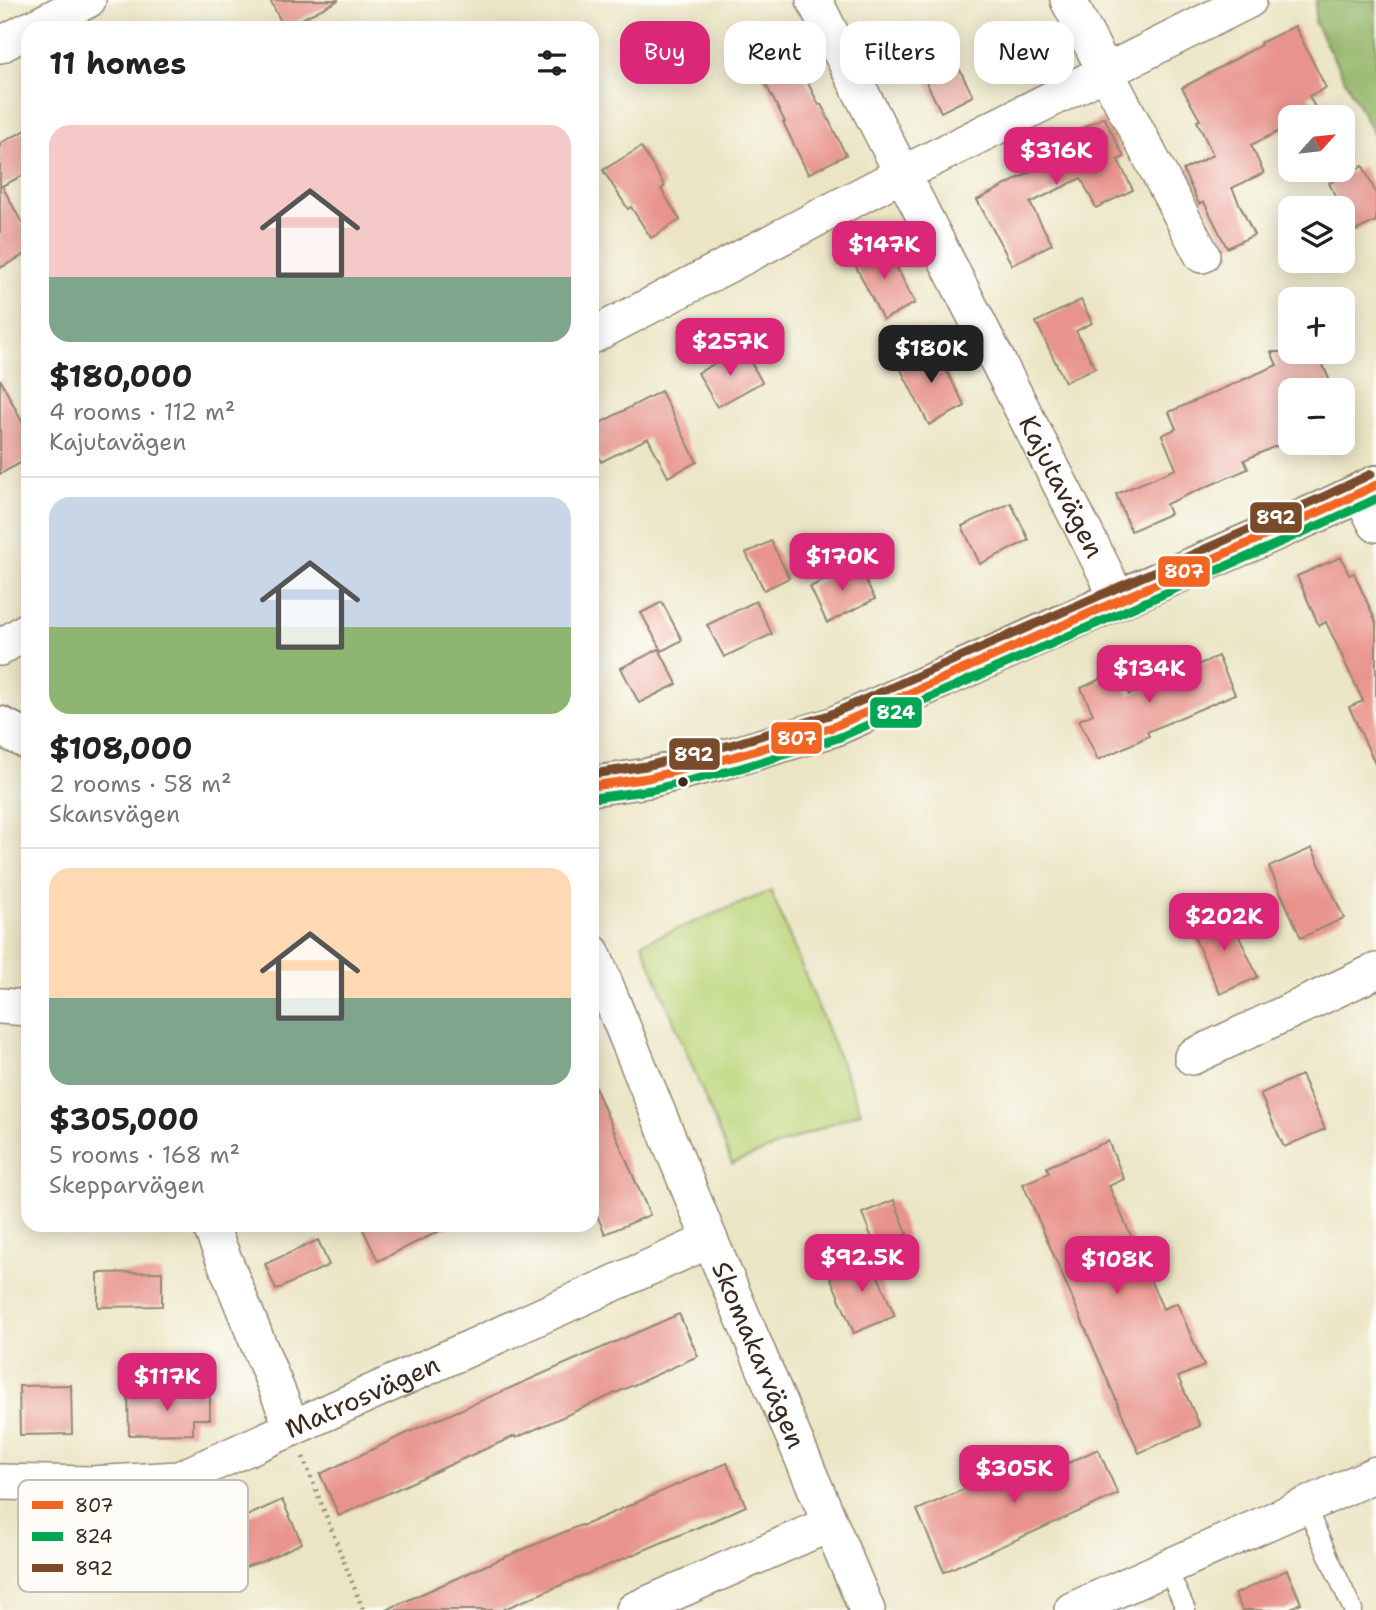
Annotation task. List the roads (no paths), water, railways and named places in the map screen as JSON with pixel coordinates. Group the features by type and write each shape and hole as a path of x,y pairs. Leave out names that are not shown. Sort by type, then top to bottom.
{"street":[{"path":"47,21 88,0"},
{"name":"Kajutavägen","path":"814,0 1111,587"},
{"path":"1068,0 1202,255"},
{"path":"599,332 902,174 1249,0"},
{"path":"0,45 21,34"},
{"path":"599,785 648,778 737,756 833,727 1111,587 1371,500"},
{"path":"0,648 21,634"},
{"path":"0,726 21,736"},
{"name":"Skomakarvägen","path":"599,970 867,1610"},
{"path":"1192,1057 1376,971"},
{"path":"0,1006 21,1008"},
{"path":"212,1232 292,1427"},
{"name":"Matrosvägen","path":"161,1480 179,1479 710,1240"},
{"path":"1072,1610 1376,1474"},
{"name":"Matrosvägen","path":"0,1482 18,1482"},
{"path":"634,1610 830,1524"}],"lane":[{"path":"1306,1505 1353,1610"},
{"path":"1167,1568 1186,1610"}]}
